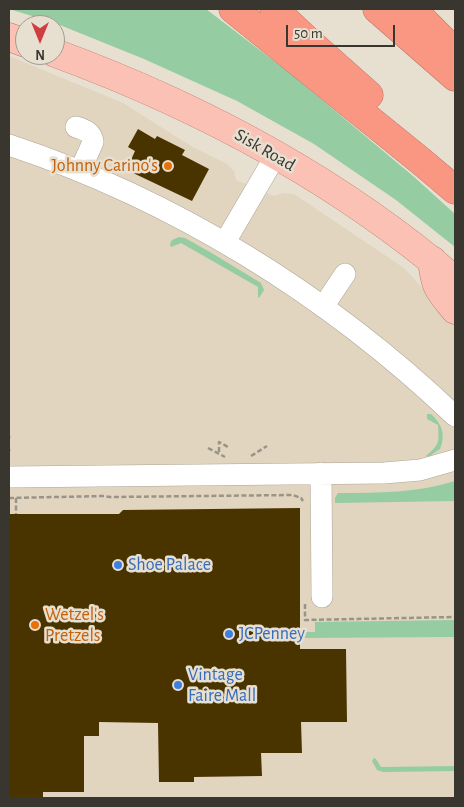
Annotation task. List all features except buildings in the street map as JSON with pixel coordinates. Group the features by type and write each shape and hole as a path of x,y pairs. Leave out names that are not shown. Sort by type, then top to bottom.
{"highway":[{"path":"233,9 455,190"},
{"path":"274,9 455,170"},
{"path":"377,9 455,76"},
{"path":"412,9 455,52"}],"main road":[{"name":"Sisk Road","path":"65,57 168,99 226,127 276,155 364,211 432,260 455,280"},
{"path":"432,260 436,286 455,310"}],"street":[{"path":"76,127 88,131 93,142 80,172"},
{"path":"9,145 80,172 135,196 225,242 323,307 383,352 455,416"},
{"path":"225,242 276,155"},
{"path":"323,307 345,274"},
{"path":"9,477 402,472 428,468 455,460"},
{"path":"313,599 321,474"}],"path":[{"path":"219,453 219,442 230,448"},
{"path":"245,460 266,446"},
{"path":"208,448 232,461"},
{"path":"9,498 76,496 292,496 301,498 304,506"},
{"path":"16,498 16,514"},
{"path":"313,599 305,620 455,617"}],"shaded area":[{"path":"9,56 15,58 15,65 31,65 123,103 191,146 227,164 234,171 236,180 274,196 283,193 294,194 404,268 455,323 455,798 9,798"}],"green space":[{"path":"9,9 206,9 291,74 413,176 455,214 455,247 396,200 314,144 237,101 144,59 65,27 65,15 29,15"},
{"path":"179,237 185,238 210,252 261,283 264,290 259,298 258,287 181,243 171,247 172,240"},
{"path":"427,414 431,414 438,422 443,434 440,449 428,457 426,456 438,442 439,435 438,425 427,419"},
{"path":"455,481 455,501 335,503 338,493 412,490"},
{"path":"455,620 455,637 302,638 302,632 315,632 315,622"},
{"path":"374,758 381,767 455,766 455,771 383,772 377,770 372,761"}],"place":[{"name":"Johnny Carino's","path":"168,166"},
{"name":"Shoe Palace","path":"118,565"},
{"name":"Wetzel's Pretzels","path":"35,625"},
{"name":"JCPenney","path":"229,634"},
{"name":"Vintage Faire Mall","path":"178,685"}]}
